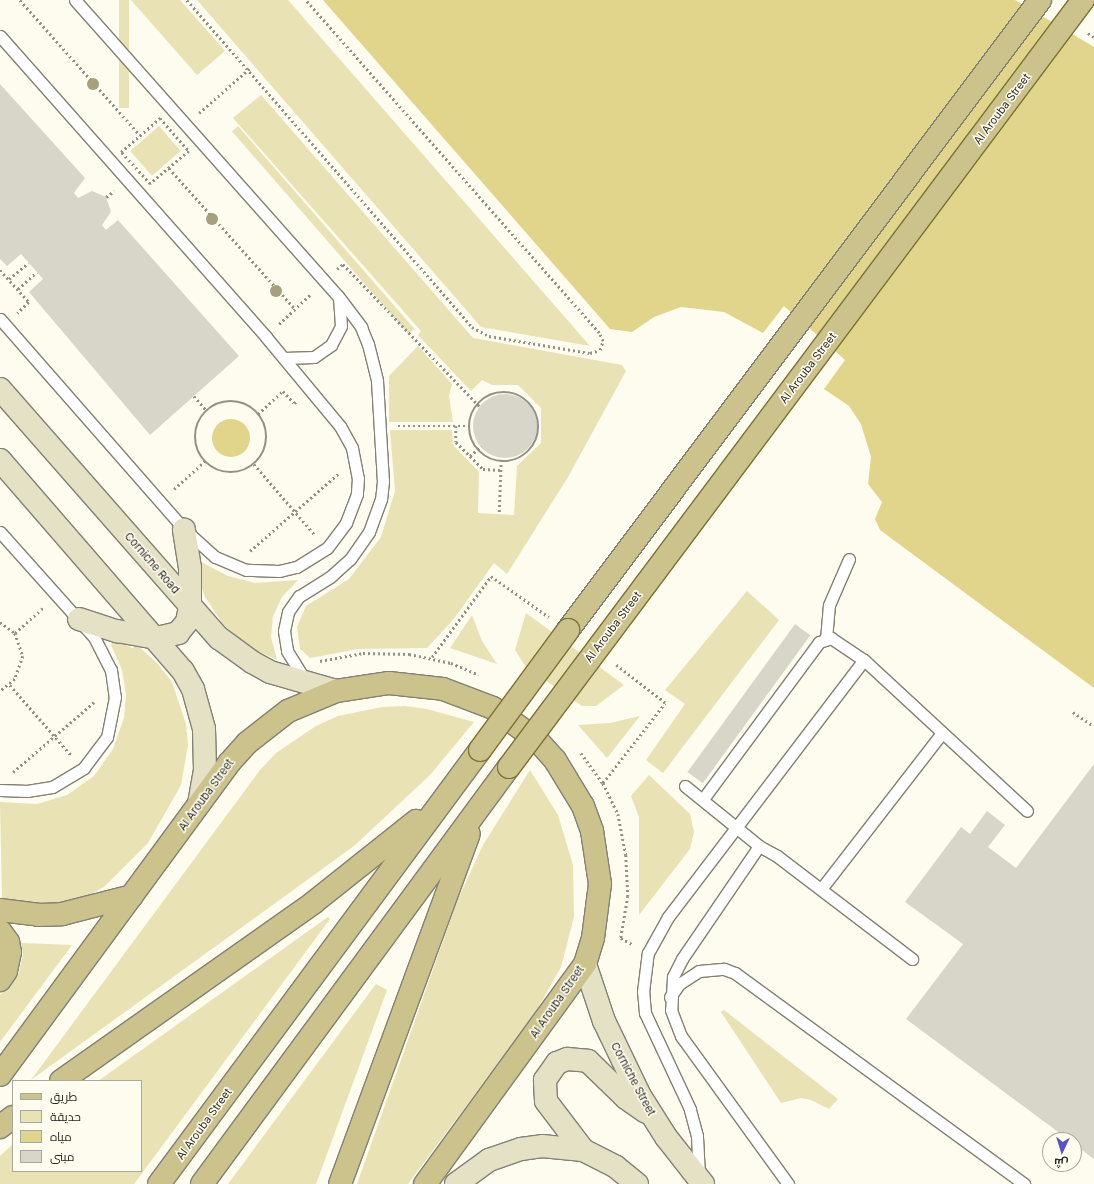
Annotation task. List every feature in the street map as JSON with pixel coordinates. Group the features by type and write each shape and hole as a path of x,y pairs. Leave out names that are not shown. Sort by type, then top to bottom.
{"main road":[{"name":"Al Arouba Street","path":"159,1184 446,795 1040,0"},
{"name":"Al Arouba Street","path":"202,1184 509,767 1083,0"},
{"name":"Corniche Road","path":"0,389 218,638 252,662 310,684 336,691"},
{"path":"0,460 158,638 183,671 200,709 206,750 199,804"},
{"path":"79,618 117,631 158,638 178,633 187,622 190,607 190,568 184,529"},
{"name":"Al Arouba Street","path":"0,1075 230,762 267,726 288,711 336,691 389,683 443,689 494,708 516,723 546,750 570,782 583,806 598,858 598,912 585,964 425,1184"},
{"path":"62,1080 351,875 446,795"},
{"path":"340,1184 478,810"},
{"path":"0,910 32,915 62,914 132,896"},
{"path":"0,932 8,942 10,952 8,966 0,980"},
{"name":"Corniche Street","path":"585,964 615,1047 652,1116 701,1182"},
{"path":"583,1150 546,1101 545,1080 557,1063 567,1059 588,1061 626,1098 652,1116"},
{"path":"0,1127 12,1118"},
{"path":"456,1184 490,1160 521,1149 562,1146 583,1150 616,1167 637,1184"}],"lane":[{"path":"75,0 338,296 360,326 374,362 383,481 376,516 359,548 340,569 299,596 288,612 284,631 287,652 296,669 310,684"},
{"path":"0,36 284,358 340,426 352,448 357,462 357,494 346,523 327,548 296,567 279,571 246,570 215,557 184,529 2,321"},
{"path":"284,358 314,357 331,344 337,336 342,316 338,296"},
{"path":"0,532 79,618 98,642 111,670 115,697 111,724 100,748 84,768 52,787 28,792 0,790"},
{"path":"826,639 829,605 849,559"},
{"path":"703,799 819,642 826,639 836,639 864,660 1027,811"},
{"path":"701,1182 694,1122 645,1013 645,969 648,953 668,917 864,660"},
{"path":"820,889 942,733"},
{"path":"685,786 737,825 759,846 820,889 912,959"},
{"path":"759,846 682,959 673,977 670,997 671,1010 681,1036 788,1184"},
{"path":"670,997 679,984 699,971 718,969 735,973 1024,1184"}],"path":[{"path":"20,0 140,135"},
{"path":"187,0 249,69 472,327 489,336 590,353 600,350 603,341 599,333 305,0"},
{"path":"174,134 249,69"},
{"path":"160,118 188,150 150,184 121,152 140,135 160,118"},
{"path":"169,168 295,309"},
{"path":"9,279 28,263"},
{"path":"0,270 29,302 2,321"},
{"path":"18,289 37,272"},
{"path":"466,391 479,406"},
{"path":"491,392 518,393 539,412 538,441 518,461 489,461 469,440 469,426 470,413 479,406 491,392"},
{"path":"194,396 207,410"},
{"path":"258,414 277,396"},
{"path":"229,401 245,404 258,414 267,436 263,452 254,464 233,472 218,470 205,461 199,454 195,436 201,418 207,410 229,401"},
{"path":"456,426 456,442 483,469 501,470"},
{"path":"460,426 469,426"},
{"path":"470,456 481,446"},
{"path":"245,556 338,477 340,459 352,448"},
{"path":"185,479 205,461"},
{"path":"499,512 501,461"},
{"path":"254,464 327,548"},
{"path":"432,657 491,576 551,619"},
{"path":"14,633 34,615"},
{"path":"0,622 14,633 22,648 23,664 10,685 0,691"},
{"path":"603,783 665,703 616,665"},
{"path":"8,776 94,704 99,680 111,670"},
{"path":"10,685 84,768"},
{"path":"1073,712 1094,726"}],"green space":[{"path":"119,0 129,0 129,108 119,108"},
{"path":"131,0 180,0 225,51 197,75"},
{"path":"197,0 288,0 590,346 481,327"},
{"path":"261,95 473,338 622,365 626,371 568,477 507,574 494,563 453,620 427,648 358,649 310,658 300,649 297,627 306,606 349,579 381,537 395,491 390,430 452,430 453,445 479,472 478,513 514,515 517,466 541,443 541,408 518,385 492,385 482,380 471,391 418,335 421,331 233,118"},
{"path":"159,126 181,151 152,176 130,151"},
{"path":"238,126 414,329 408,334 232,131"},
{"path":"418,346 452,384 449,396 453,422 389,422 389,376"},
{"path":"199,561 228,576 255,583 298,580 282,597 273,616 271,637 277,660 245,645 223,624 205,597 200,582"},
{"path":"747,591 779,620 663,773 646,760 685,704 665,690"},
{"path":"526,613 624,685 596,706 582,706 525,666 515,650"},
{"path":"472,615 482,641 497,664 450,648"},
{"path":"113,640 133,648 137,645 157,663 172,682 186,724 188,745 181,785 148,843 104,887 89,895 55,905 19,904 2,899 0,802 37,804 67,795 94,776 113,749 124,718 126,694 122,670 111,645"},
{"path":"405,706 427,709 474,722 430,775 354,846 31,1080 260,770 276,753 316,726 338,716 382,707"},
{"path":"640,716 607,758 578,725 610,723"},
{"path":"530,770 558,815 573,865 574,917 561,967 535,1013 408,1184 357,1184 458,899 483,845"},
{"path":"649,775 690,814 694,832 690,849 639,915 639,817 631,796"},
{"path":"328,917 330,919 134,1184 0,1184 0,1156 12,1145 12,1172 142,1172 142,1080 99,1080"},
{"path":"21,943 72,945 0,1042 0,995 18,976 23,955"},
{"path":"376,984 387,990 316,1184 228,1184"},
{"path":"724,1010 838,1099 829,1109 811,1100 801,1098 781,1103 721,1012"}],"water":[{"path":"323,0 1015,0 1094,47 1094,688 880,530 875,519 882,502 868,484 871,457 861,424 849,406 824,389 845,360 816,334 784,306 763,333 724,312 681,307 654,317 632,332 610,329"},
{"path":"231,419 241,422 247,428 250,438 247,448 241,454 231,457 221,454 215,448 212,438 215,428 221,422"}],"building":[{"path":"0,84 85,178 74,193 78,198 92,191 106,197 111,212 102,225 106,230 118,220 239,356 150,435 29,292 43,279 21,254 7,266 0,259"},
{"path":"505,394 517,396 528,403 535,414 537,426 535,438 528,449 517,456 505,458 493,456 482,449 475,438 473,426 475,414 482,403 493,396"},
{"path":"795,624 810,635 703,783 687,772"},
{"path":"1094,764 1094,1159 1082,1150 1082,1132 1058,1132 906,1019 963,944 905,902 961,827 970,834 987,811 1005,825 988,847 1016,868"}]}
